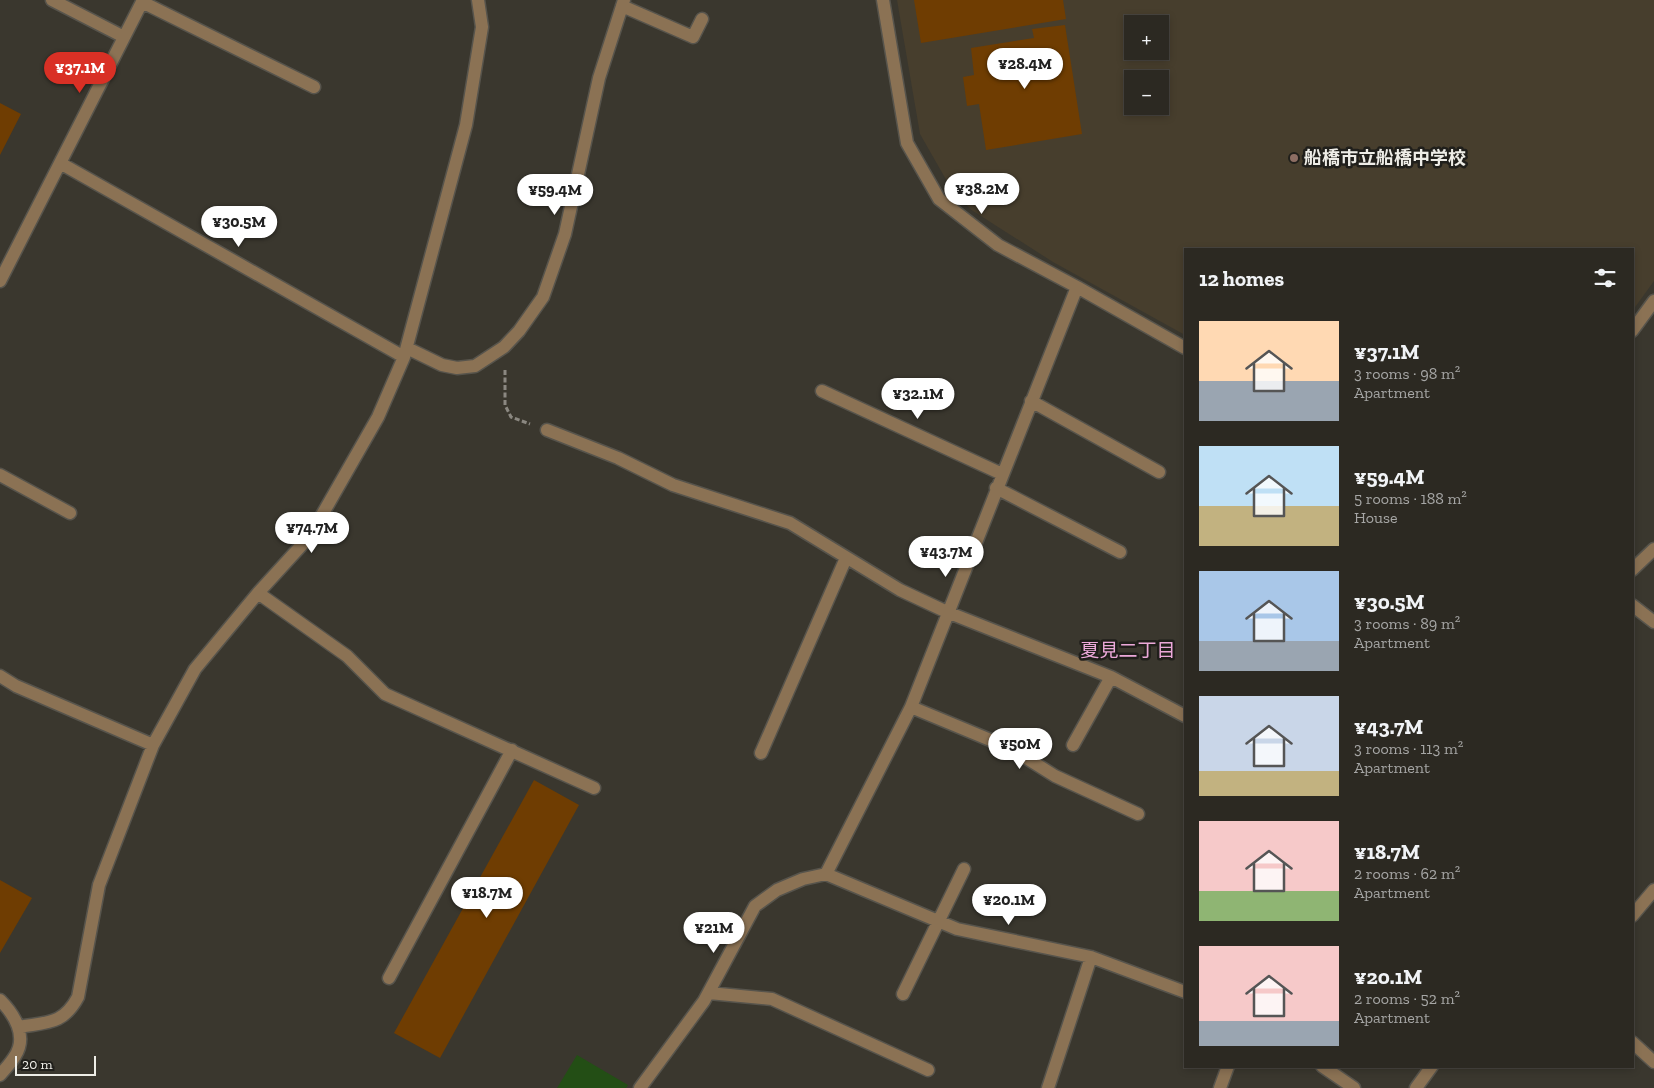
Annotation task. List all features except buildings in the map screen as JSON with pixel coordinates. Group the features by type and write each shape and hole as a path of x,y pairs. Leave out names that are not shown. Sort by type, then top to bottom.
{"street":[{"path":"52,0 124,37"},
{"path":"19,1027 51,1021 62,1017 71,1010 78,998 99,885 153,745 195,669 258,593 310,536 378,417 405,353 466,125 482,27 478,0"},
{"path":"883,0 907,143 939,199 998,244 1184,347"},
{"path":"0,281 143,1 314,87"},
{"path":"60,163 405,353 457,368 475,366 504,346 519,331 543,297 565,234 599,78 623,3 693,37 702,19"},
{"path":"826,874 911,707 1077,287"},
{"path":"1634,328 1654,301"},
{"path":"822,391 1002,474"},
{"path":"1031,401 1159,472"},
{"path":"547,430 618,458 674,485 790,523 900,590 947,612 1111,677 1184,715"},
{"path":"0,475 70,513"},
{"path":"996,488 1120,552"},
{"path":"1634,568 1654,549"},
{"path":"761,753 846,558"},
{"path":"258,593 347,656 385,694 594,788"},
{"path":"1634,607 1654,622"},
{"path":"0,676 16,686 153,745"},
{"path":"1073,745 1111,677"},
{"path":"911,707 1012,749 1055,776 1138,814"},
{"path":"389,978 512,750"},
{"path":"903,994 964,869"},
{"path":"640,1088 699,1009 755,906 777,890 802,879 826,874 957,929 1091,957 1184,992"},
{"path":"1634,914 1654,890"},
{"path":"1048,1088 1091,957"},
{"path":"709,993 772,999 928,1070"},
{"path":"0,1000 9,1008 19,1027 21,1041 16,1055 0,1075"},
{"path":"1634,1044 1654,1062"},
{"path":"1220,1088 1227,1068"},
{"path":"1325,1068 1354,1088"},
{"path":"1416,1088 1431,1068"}],"path":[{"path":"504,346 505,405 511,417 547,430"}],"shaded area":[{"name":"船橋市立船橋中学校","path":"897,0 1654,0 1654,281 1634,309 1634,248 1184,248 1184,334 1053,262 970,209 948,183 920,134"}],"green space":[{"path":"577,1055 628,1085 626,1088 557,1088"}],"place":[{"name":"船橋市立船橋中学校","path":"1294,158"}],"district":[{"name":"夏見二丁目","path":"1128,650"}]}
